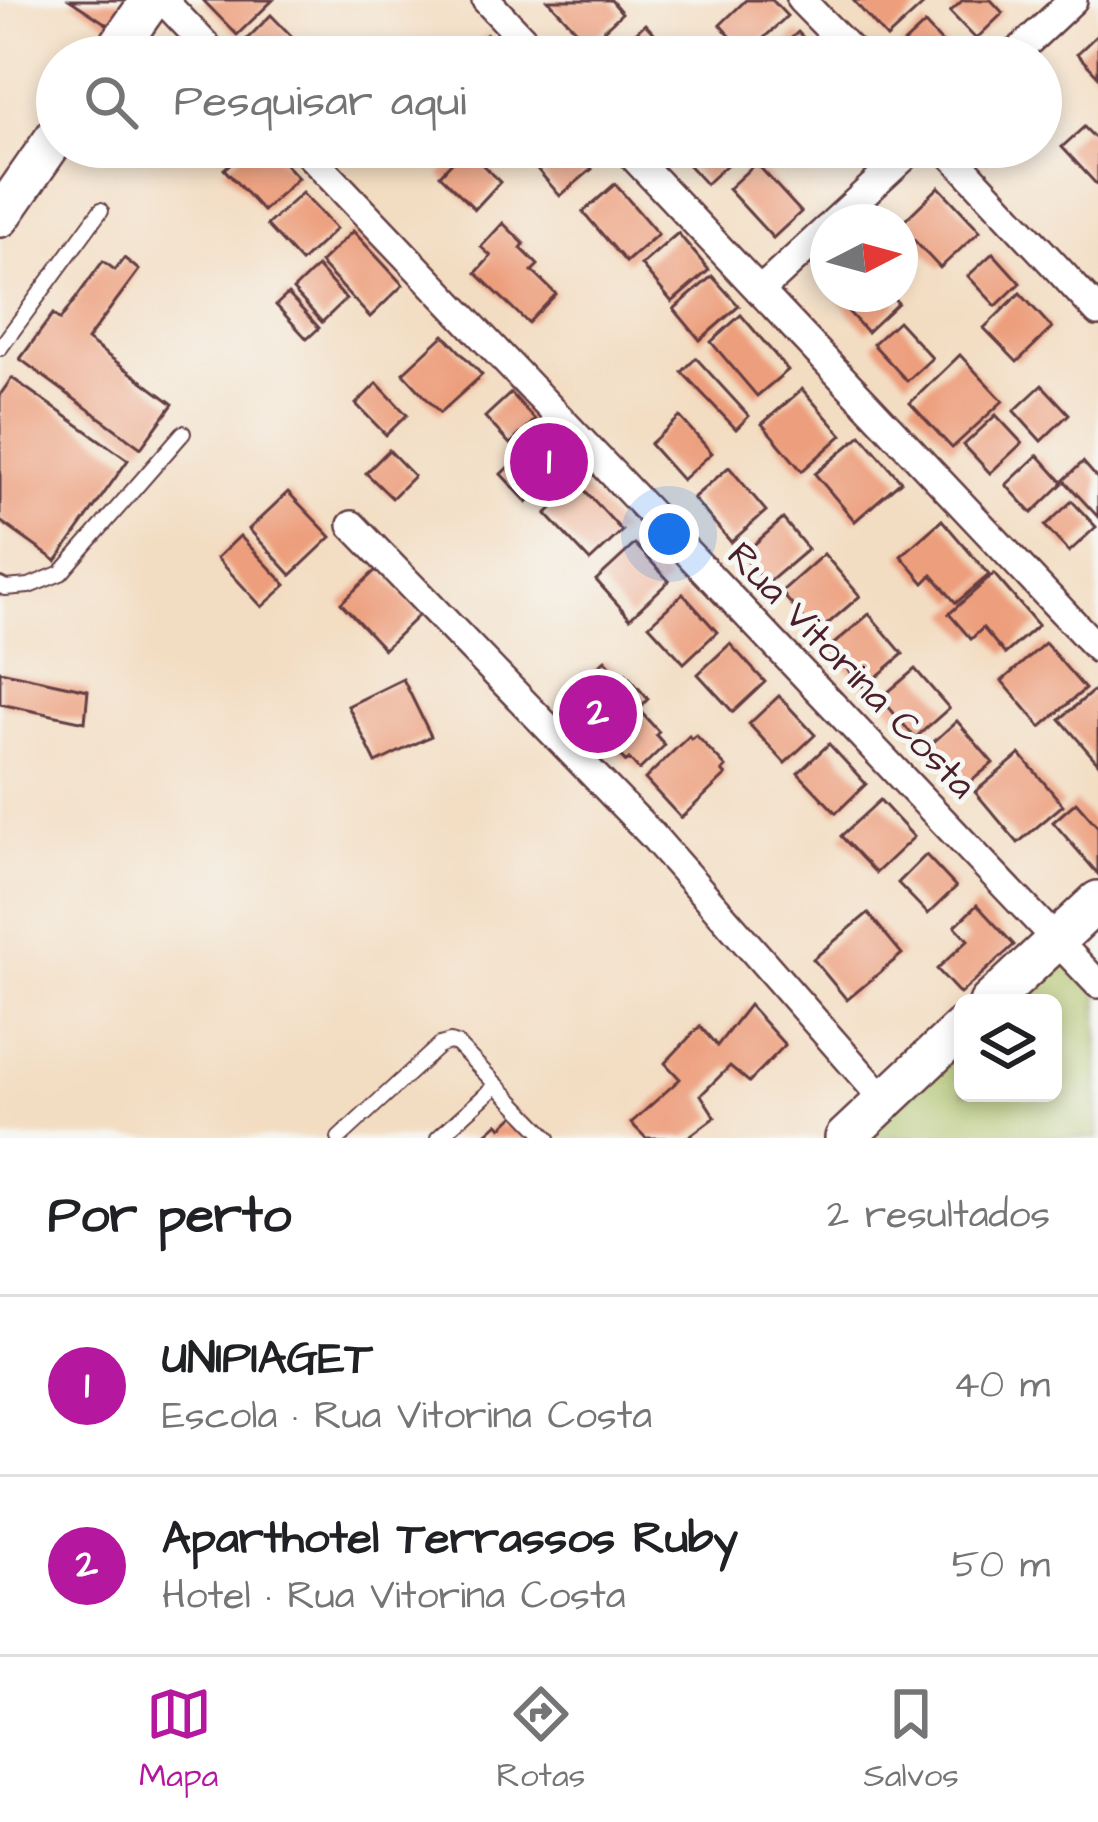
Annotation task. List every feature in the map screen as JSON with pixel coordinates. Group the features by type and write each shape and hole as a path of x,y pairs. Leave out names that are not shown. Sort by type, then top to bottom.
{"street":[{"path":"126,36 151,0"},
{"path":"163,0 197,36"},
{"path":"486,0 520,36"},
{"path":"801,0 836,36"},
{"path":"1034,36 1073,0"},
{"path":"0,217 36,165"},
{"name":"Rua Vitorina Costa","path":"322,168 1098,984"},
{"path":"644,168 1098,650"},
{"path":"854,204 892,168"},
{"path":"964,168 1098,312"},
{"path":"760,291 810,245"},
{"path":"352,525 652,836 885,1101"},
{"path":"999,994 1098,901"},
{"path":"845,1138 954,1036"}],"lane":[{"path":"0,348 101,210"},
{"path":"0,585 29,586 61,573 183,433"},
{"path":"339,1138 440,1045 450,1042 548,1138"},
{"path":"438,1138 497,1085"}],"green space":[{"path":"1056,940 1098,984 1098,1138 845,1138 954,1035 954,1102 1062,1102 1062,994 999,994"}],"building":[{"path":"70,0 133,0 114,29"},
{"path":"203,0 273,0 237,35"},
{"path":"548,0 611,0 622,13 598,36 582,36"},
{"path":"746,0 772,0 787,16 766,36 730,36 720,25"},
{"path":"853,0 918,0 923,5 889,36"},
{"path":"963,0 991,0 1003,13 979,36 973,36 950,12"},
{"path":"271,15 291,36 250,36"},
{"path":"645,24 656,36 632,36"},
{"path":"925,24 936,36 912,36"},
{"path":"1098,34 1098,76 1077,54"},
{"path":"1084,127 1098,141 1098,186 1062,147"},
{"path":"289,168 298,178 263,211 224,169"},
{"path":"446,168 486,168 500,182 475,209 440,175"},
{"path":"591,168 592,169 560,196 537,169"},
{"path":"691,168 723,168 706,184"},
{"path":"751,168 761,168 801,212 773,238 728,189"},
{"path":"615,184 658,234 626,262 583,212"},
{"path":"939,187 980,231 940,268 918,244 918,207"},
{"path":"302,193 336,229 301,262 267,225"},
{"path":"503,223 538,265 532,271 556,294 528,323 476,273 491,256 481,247"},
{"path":"353,231 403,285 370,317 320,263"},
{"path":"678,233 709,270 672,302 641,265"},
{"path":"993,253 1020,283 996,306 968,276"},
{"path":"124,258 139,270 87,340 173,404 141,448 20,359 53,314 60,320 103,261 115,270"},
{"path":"317,267 346,299 322,322 293,290"},
{"path":"712,276 739,306 700,340 674,309"},
{"path":"1020,293 1052,328 1017,362 984,328"},
{"path":"288,294 319,328 307,339 276,305"},
{"path":"849,312 888,312 867,332"},
{"path":"741,315 788,370 757,396 711,342"},
{"path":"898,321 932,358 907,381 873,344"},
{"path":"444,335 482,375 440,413 403,373"},
{"path":"960,355 1003,401 952,448 910,403"},
{"path":"696,358 749,416 736,429 682,372"},
{"path":"12,378 128,460 56,561 0,521 0,395"},
{"path":"377,383 407,415 386,435 356,404"},
{"path":"1042,385 1069,414 1041,441 1014,411"},
{"path":"802,389 842,435 802,471 762,424"},
{"path":"511,393 535,420 510,444 485,417"},
{"path":"996,415 1022,443 990,473 964,445"},
{"path":"680,417 712,453 682,480 650,444"},
{"path":"861,435 901,481 855,521 815,474"},
{"path":"538,439 564,467 527,502 501,474"},
{"path":"389,450 414,476 392,498 366,473"},
{"path":"1038,455 1063,483 1032,513 1006,485"},
{"path":"1083,462 1098,479 1098,517 1064,480"},
{"path":"729,467 766,511 731,542 693,498"},
{"path":"579,484 622,531 590,561 546,514"},
{"path":"288,492 331,537 291,575 249,529"},
{"path":"1072,501 1096,527 1069,552 1045,526"},
{"path":"783,519 808,549 767,584 742,555"},
{"path":"942,520 989,575 956,603 932,575 924,583 901,556"},
{"path":"240,536 286,585 262,607 217,558"},
{"path":"635,544 669,581 630,618 596,580"},
{"path":"824,554 860,596 816,634 781,592"},
{"path":"378,568 420,614 384,649 341,603"},
{"path":"994,574 1038,625 1005,654 983,628 971,639 949,614"},
{"path":"683,594 717,632 684,663 649,625"},
{"path":"869,614 903,654 864,688 829,648"},
{"path":"1045,643 1085,689 1041,727 1002,681"},
{"path":"730,644 765,682 733,712 698,674"},
{"path":"605,660 622,679 626,674 648,699 638,709 665,745 639,770 601,734 610,726 586,696 594,688 585,678"},
{"path":"915,669 949,708 915,738 881,698"},
{"path":"0,671 88,690 85,722 0,704"},
{"path":"403,679 431,736 376,763 348,706"},
{"path":"1098,687 1098,763 1060,719"},
{"path":"779,696 815,735 785,763 749,724"},
{"path":"957,721 993,763 962,789 927,748"},
{"path":"696,735 726,767 722,771 726,775 681,818 645,779 689,736"},
{"path":"829,744 866,784 836,813 798,773"},
{"path":"1020,754 1063,805 1018,843 975,792"},
{"path":"880,800 914,837 876,873 841,836"},
{"path":"1076,802 1098,827 1098,874 1053,822"},
{"path":"926,855 956,887 928,914 898,883"},
{"path":"977,905 1014,945 960,994 937,969 968,940 955,926"},
{"path":"868,913 902,954 847,1000 813,959"},
{"path":"749,1005 785,1045 749,1082 730,1066 701,1095 715,1117 687,1138 646,1138 631,1123 680,1079 665,1063 700,1026 717,1046"},
{"path":"518,1112 538,1135 535,1138 481,1138 498,1123 502,1127"}],"place":[{"name":"UNIPIAGET","path":"549,462"},
{"name":"Aparthotel Terrassos Ruby","path":"598,714"}]}
